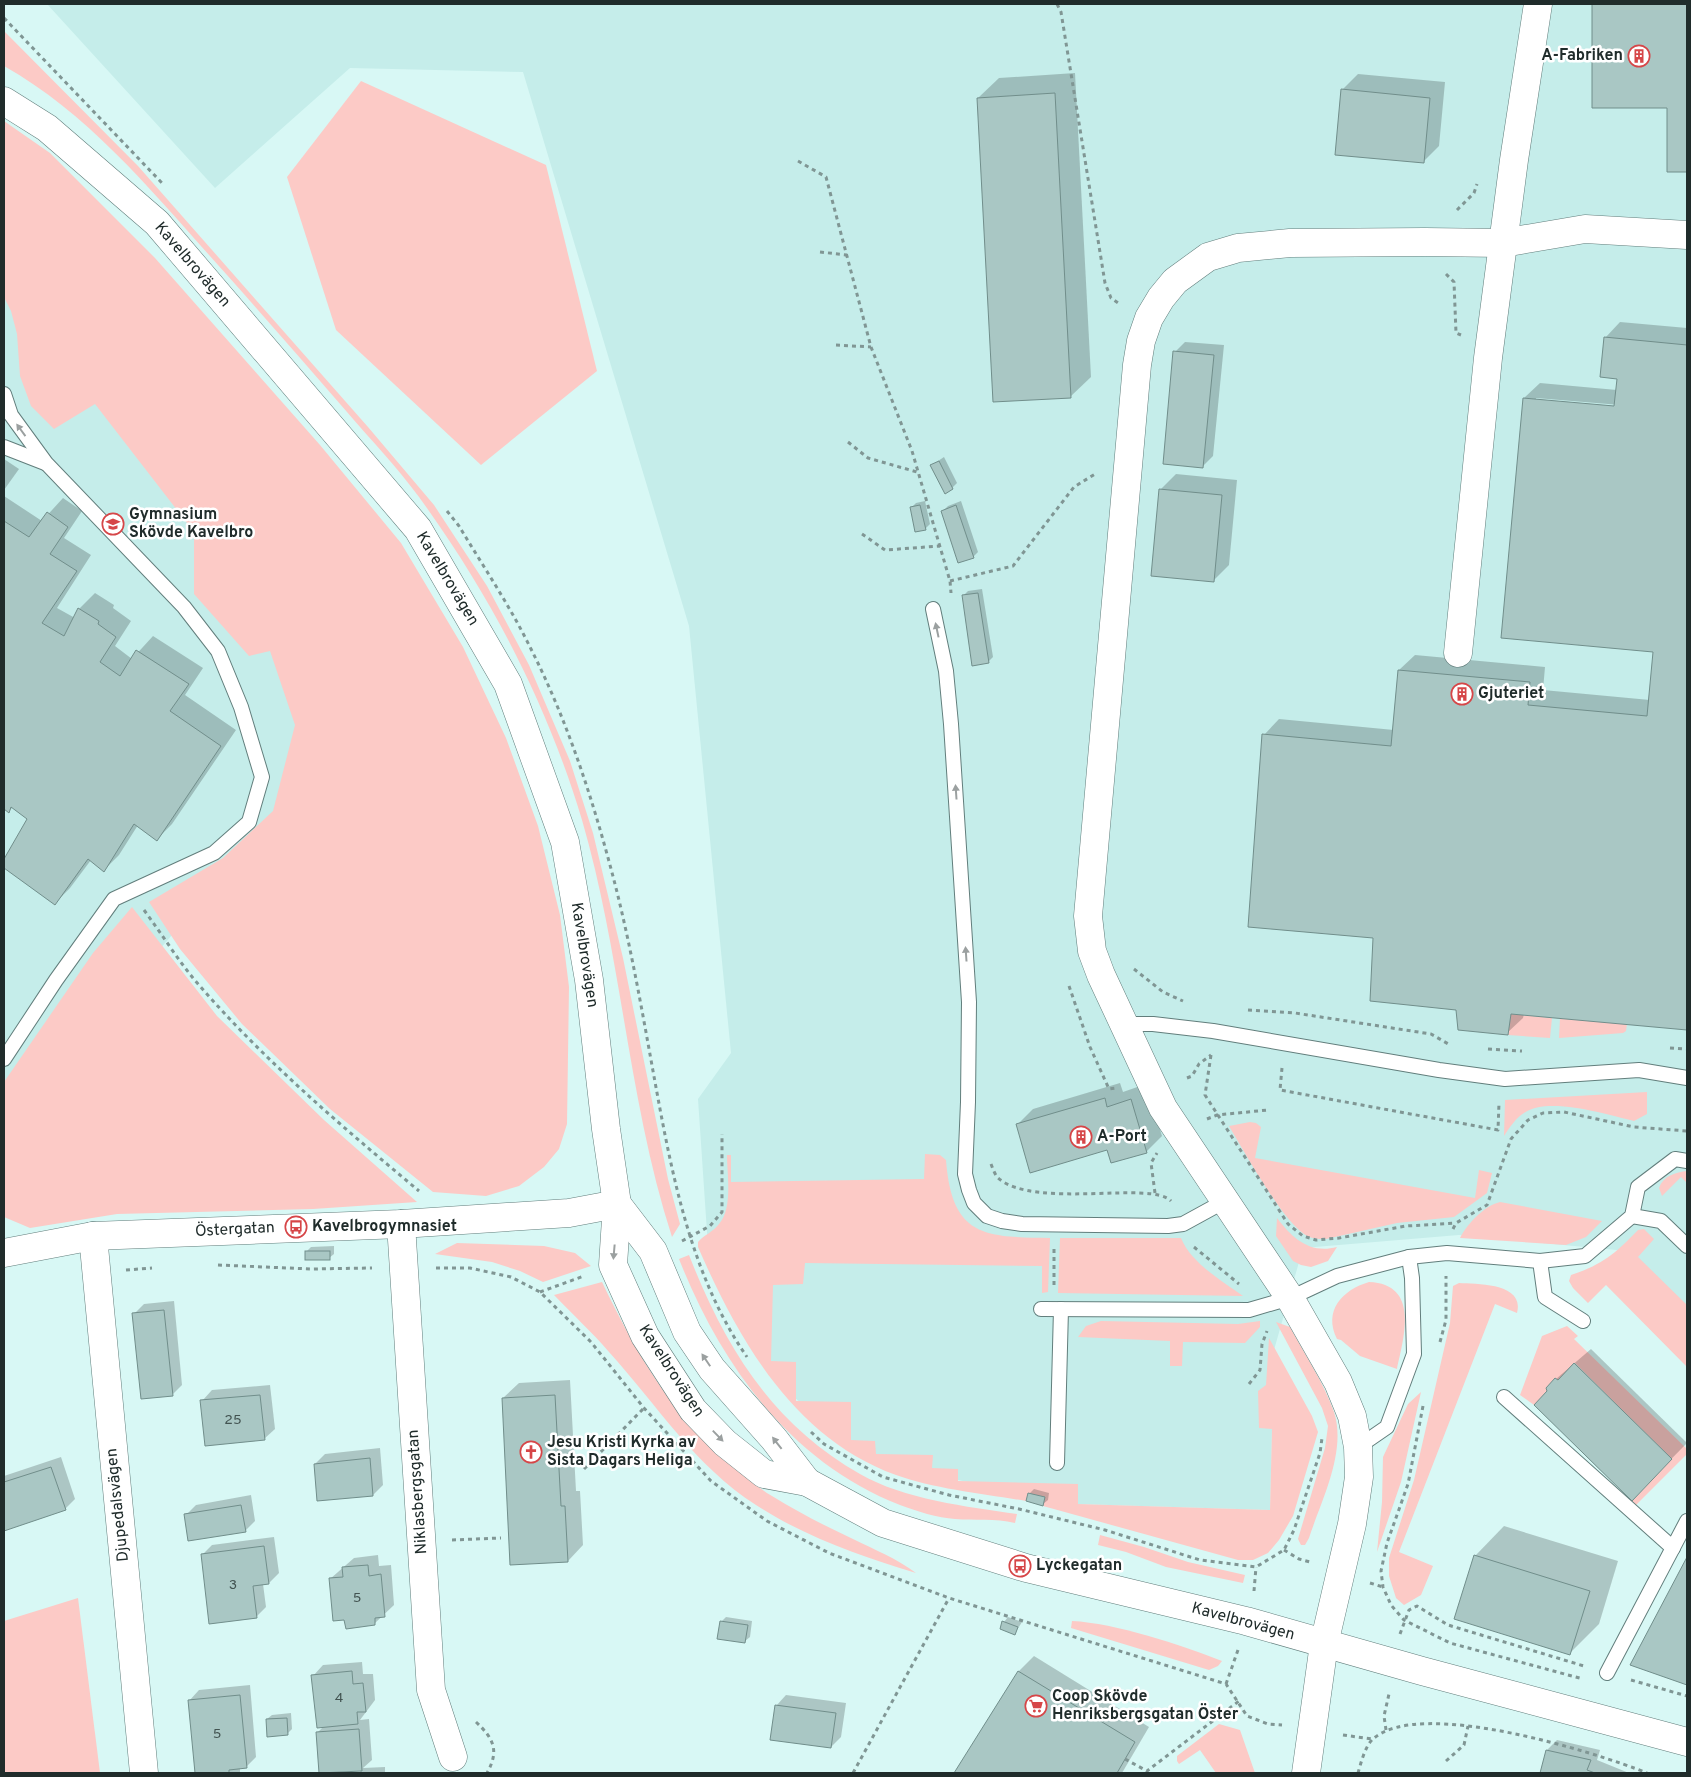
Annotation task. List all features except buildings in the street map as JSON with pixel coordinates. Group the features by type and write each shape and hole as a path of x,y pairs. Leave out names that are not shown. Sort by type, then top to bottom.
{"street":[{"path":"1458,653 1488,358 1538,4"},
{"name":"Kavelbrovägen","path":"4,101 46,128 157,223 418,529 508,684 565,842 589,980 606,1129 618,1204 613,1266 645,1336 693,1410 725,1443 764,1474 807,1482 892,1526 1026,1568 1246,1621 1324,1644 1687,1742"},
{"path":"1306,1773 1324,1644 1352,1524 1359,1478 1358,1447 1352,1416 1338,1382 1290,1298 1163,1108 1123,1024 1092,951 1088,916 1137,365 1141,340 1149,318 1161,298 1175,281 1208,257 1238,248 1300,243 1503,243 1585,229 1687,235"},
{"name":"Kavelbrovägen","path":"618,1204 653,1251 687,1332 712,1369 774,1439 807,1482"},
{"name":"Östergatan","path":"4,1254 93,1236 401,1224 570,1213 618,1204"},
{"name":"Niklasbergsgatan","path":"401,1224 431,1690 453,1757"},
{"name":"Djupedalsvägen","path":"93,1236 144,1773"}],"lane":[{"path":"4,394 11,415 46,463 184,607 218,651 241,708 262,777 249,822 214,853 114,899 56,980 4,1059"},
{"path":"4,447 46,463"},
{"path":"933,609 946,671 950,706 969,1002 965,1174 974,1204 987,1216 1022,1224 1168,1226 1183,1224 1225,1201"},
{"path":"1123,1024 1153,1024 1213,1031 1439,1070 1505,1079 1639,1070 1687,1078"},
{"path":"1057,1463 1052,1309 1249,1310 1290,1298 1337,1276 1409,1257 1447,1253 1540,1261 1585,1256 1632,1216 1638,1187 1674,1159 1687,1161"},
{"path":"1632,1216 1661,1220 1687,1246"},
{"path":"1358,1447 1386,1427 1414,1354 1412,1278 1409,1257"},
{"path":"1540,1261 1545,1297 1583,1321"},
{"path":"1504,1398 1672,1548"},
{"path":"1607,1673 1687,1521"}],"path":[{"path":"1057,4 1061,12 1105,283 1111,298 1125,308"},
{"path":"798,160 826,177 871,347 918,472 950,581 952,601"},
{"path":"1452,211 1460,209 1474,193 1480,178"},
{"path":"820,252 847,255"},
{"path":"836,345 871,347"},
{"path":"848,442 868,458 918,472"},
{"path":"950,581 1013,566 1074,487 1102,470"},
{"path":"862,534 885,550 940,546"},
{"path":"131,892 193,977 262,1051 332,1118 424,1196"},
{"path":"1128,964 1163,992 1186,1002"},
{"path":"1066,978 1090,1047 1109,1089 1116,1088"},
{"path":"1242,1010 1295,1013 1431,1034 1453,1047"},
{"path":"1661,1047 1687,1049"},
{"path":"1482,1049 1531,1050"},
{"path":"1211,1055 1205,1095 1288,1224 1303,1236 1316,1240 1339,1238 1406,1226 1456,1223 1487,1205 1511,1139 1528,1120 1543,1113 1564,1112 1634,1127 1687,1130"},
{"path":"1187,1078 1192,1076 1199,1064 1211,1055 1220,1057"},
{"path":"1274,1066 1283,1067 1280,1090 1498,1130 1500,1100"},
{"path":"1199,1122 1217,1115 1268,1110"},
{"path":"690,1238 710,1226 722,1212 722,1134"},
{"path":"1155,1193 1151,1164 1158,1151"},
{"path":"987,1158 997,1177 1011,1185 1056,1194 1155,1193 1170,1198 1173,1204"},
{"path":"1448,1237 1456,1223"},
{"path":"1192,1242 1195,1248 1215,1266 1244,1288"},
{"path":"1052,1309 1054,1248"},
{"path":"1438,1348 1446,1320 1446,1269"},
{"path":"540,1292 586,1275"},
{"path":"1249,1384 1260,1370 1262,1344 1269,1326 1274,1335"},
{"path":"1424,1403 1408,1484 1387,1543 1381,1571 1383,1587 1391,1605 1404,1620 1450,1643 1587,1680"},
{"path":"584,1469 644,1408"},
{"path":"1256,1582 1256,1567 1284,1550 1294,1530 1320,1453 1324,1433"},
{"path":"447,1540 501,1538"},
{"path":"1284,1550 1299,1559"},
{"path":"1376,1585 1383,1587"},
{"path":"853,1773 949,1598"},
{"path":"1400,1632 1409,1610 1417,1606 1448,1626 1687,1696"},
{"path":"1226,1684 1233,1670"},
{"path":"1386,1730 1384,1716 1390,1688"},
{"path":"1125,1759 1147,1771 1239,1701"},
{"path":"1358,1773 1372,1739 1386,1730 1443,1723 1489,1728 1554,1743 1619,1762 1647,1773"},
{"path":"1446,1761 1464,1746 1468,1726"},
{"path":"1356,1737 1372,1739"}],"shaded area":[{"path":"47,4 1687,4 1687,1312 1627,1251 1459,1235 1303,1248 1274,1350 1270,1510 1078,1504 868,1462 769,1375 708,1247 698,1099 731,1053 689,626 523,72 350,68 215,188"},
{"path":"4,31 138,166 368,427 434,505 487,586 529,665 570,761 593,833 623,958 668,1179 680,1224 672,1237 657,1186 645,1134 607,924 582,820 552,734 534,692 493,612 445,535 402,475 176,217 123,161 67,109 4,66"},
{"path":"361,81 546,165 597,371 481,465 336,330 287,177"},
{"path":"4,121 50,153 155,258 320,445 401,543 463,647 506,738 538,826 560,915 569,987 567,1124 559,1149 544,1167 519,1186 486,1196 433,1192 330,1109 242,1024 180,949 149,902 223,858 273,811 295,725 270,651 249,656 194,594 194,532 95,404 54,429 31,406 20,376 17,334 11,311 4,297"},
{"name":"Gymnasium Skövde Kavelbro","path":"4,226 317,706 276,815 4,1129"},
{"path":"132,907 217,1016 324,1120 417,1202 313,1209 117,1214 30,1228 4,1217 4,1082 93,953"},
{"path":"1511,1014 1552,1018 1550,1038 1508,1035"},
{"path":"1560,1018 1627,1024 1626,1031 1623,1033 1559,1038"},
{"path":"1647,1092 1647,1114 1634,1121 1578,1108 1548,1106 1535,1108 1524,1113 1515,1120 1504,1136 1505,1100"},
{"path":"1250,1122 1256,1123 1261,1127 1255,1158 1475,1198 1479,1170 1492,1173 1487,1193 1454,1217 1397,1223 1326,1239 1312,1238 1295,1226 1274,1200 1229,1126"},
{"path":"925,1154 940,1155 946,1160 949,1185 956,1205 964,1218 976,1228 1007,1236 1050,1238 1048,1292 1042,1293 1042,1266 805,1263 803,1284 773,1285 771,1361 796,1362 796,1401 851,1402 851,1440 875,1441 876,1454 933,1455 932,1468 958,1469 958,1481 1078,1484 1078,1504 1270,1510 1272,1429 1259,1428 1258,1391 1266,1385 1269,1338 1312,1416 1318,1432 1293,1516 1279,1540 1268,1553 1253,1560 1238,1560 1043,1506 1045,1497 1028,1493 1026,1501 943,1488 896,1475 860,1458 828,1437 799,1411 774,1382 752,1351 732,1317 698,1247 698,1242 719,1224 726,1209 728,1200 727,1155 731,1155 731,1182 924,1179"},
{"path":"1687,1171 1687,1183 1681,1177 1662,1196 1659,1188 1664,1180 1679,1172"},
{"path":"1500,1202 1602,1221 1586,1237 1566,1245 1460,1238 1477,1216 1488,1207"},
{"path":"1277,1218 1289,1232 1303,1243 1318,1248 1337,1247 1328,1261 1311,1267 1293,1261 1276,1236"},
{"path":"1644,1229 1654,1239 1638,1257 1687,1305 1687,1367 1606,1285 1588,1303 1573,1288 1569,1281 1571,1275 1600,1262 1615,1252 1638,1230"},
{"path":"1060,1238 1181,1238 1192,1256 1199,1263 1243,1296 1058,1293"},
{"path":"457,1243 544,1246 575,1253 591,1266 543,1282 520,1271 492,1262 435,1254"},
{"path":"689,1255 703,1289 736,1352 755,1380 801,1432 829,1454 877,1483 936,1501 1017,1514 1015,1523 962,1520 920,1512 900,1505 861,1486 825,1463 793,1436 764,1406 738,1372 696,1298 679,1259"},
{"path":"602,1282 644,1362 660,1386 697,1432 718,1453 768,1494 812,1519 893,1559 916,1573 834,1545 794,1527 756,1505 714,1472 678,1434 627,1372 554,1295"},
{"path":"1369,1282 1385,1285 1396,1292 1402,1302 1405,1314 1405,1328 1397,1369 1360,1356 1341,1340 1337,1339 1333,1329 1332,1319 1334,1311 1343,1296"},
{"path":"1459,1283 1488,1285 1507,1291 1514,1296 1518,1303 1517,1313 1495,1304 1399,1552 1433,1566 1421,1595 1404,1605 1396,1598 1389,1576 1389,1558 1414,1480 1450,1323 1453,1286"},
{"path":"1101,1321 1238,1324 1260,1321 1260,1327 1245,1343 1183,1342 1182,1366 1170,1366 1170,1341 1078,1337 1086,1326"},
{"path":"1276,1322 1290,1327 1325,1390 1334,1412 1337,1427 1335,1460 1331,1476 1305,1545 1301,1545 1298,1539 1325,1448 1328,1426 1322,1408"},
{"path":"1567,1326 1578,1336 1574,1339 1687,1449 1687,1454 1636,1505 1632,1501 1672,1459 1575,1363 1534,1405 1520,1395 1542,1336"},
{"path":"1421,1392 1401,1482 1377,1552 1382,1502 1383,1457 1408,1404"},
{"path":"1100,1535 1188,1562 1245,1575 1243,1583 1166,1567 1126,1552 1098,1545"},
{"path":"78,1598 100,1773 4,1773 4,1621"},
{"path":"1072,1621 1128,1630 1222,1661 1218,1666 1209,1670 1071,1628"},
{"path":"1219,1724 1240,1730 1255,1773 1216,1773 1200,1750 1179,1764 1177,1756"}],"place":[{"name":"A-Fabriken","path":"1639,56"},
{"name":"Gymnasium Skövde Kavelbro","path":"113,524"},
{"name":"Gjuteriet","path":"1462,694"},
{"name":"A-Port","path":"1081,1137"},
{"name":"Kavelbrogymnasiet","path":"296,1227"},
{"name":"Jesu Kristi Kyrka av Sista Dagars Heliga","path":"531,1452"},
{"name":"Lyckegatan","path":"1020,1566"},
{"name":"Coop Skövde Henriksbergsgatan Öster","path":"1036,1706"}]}
